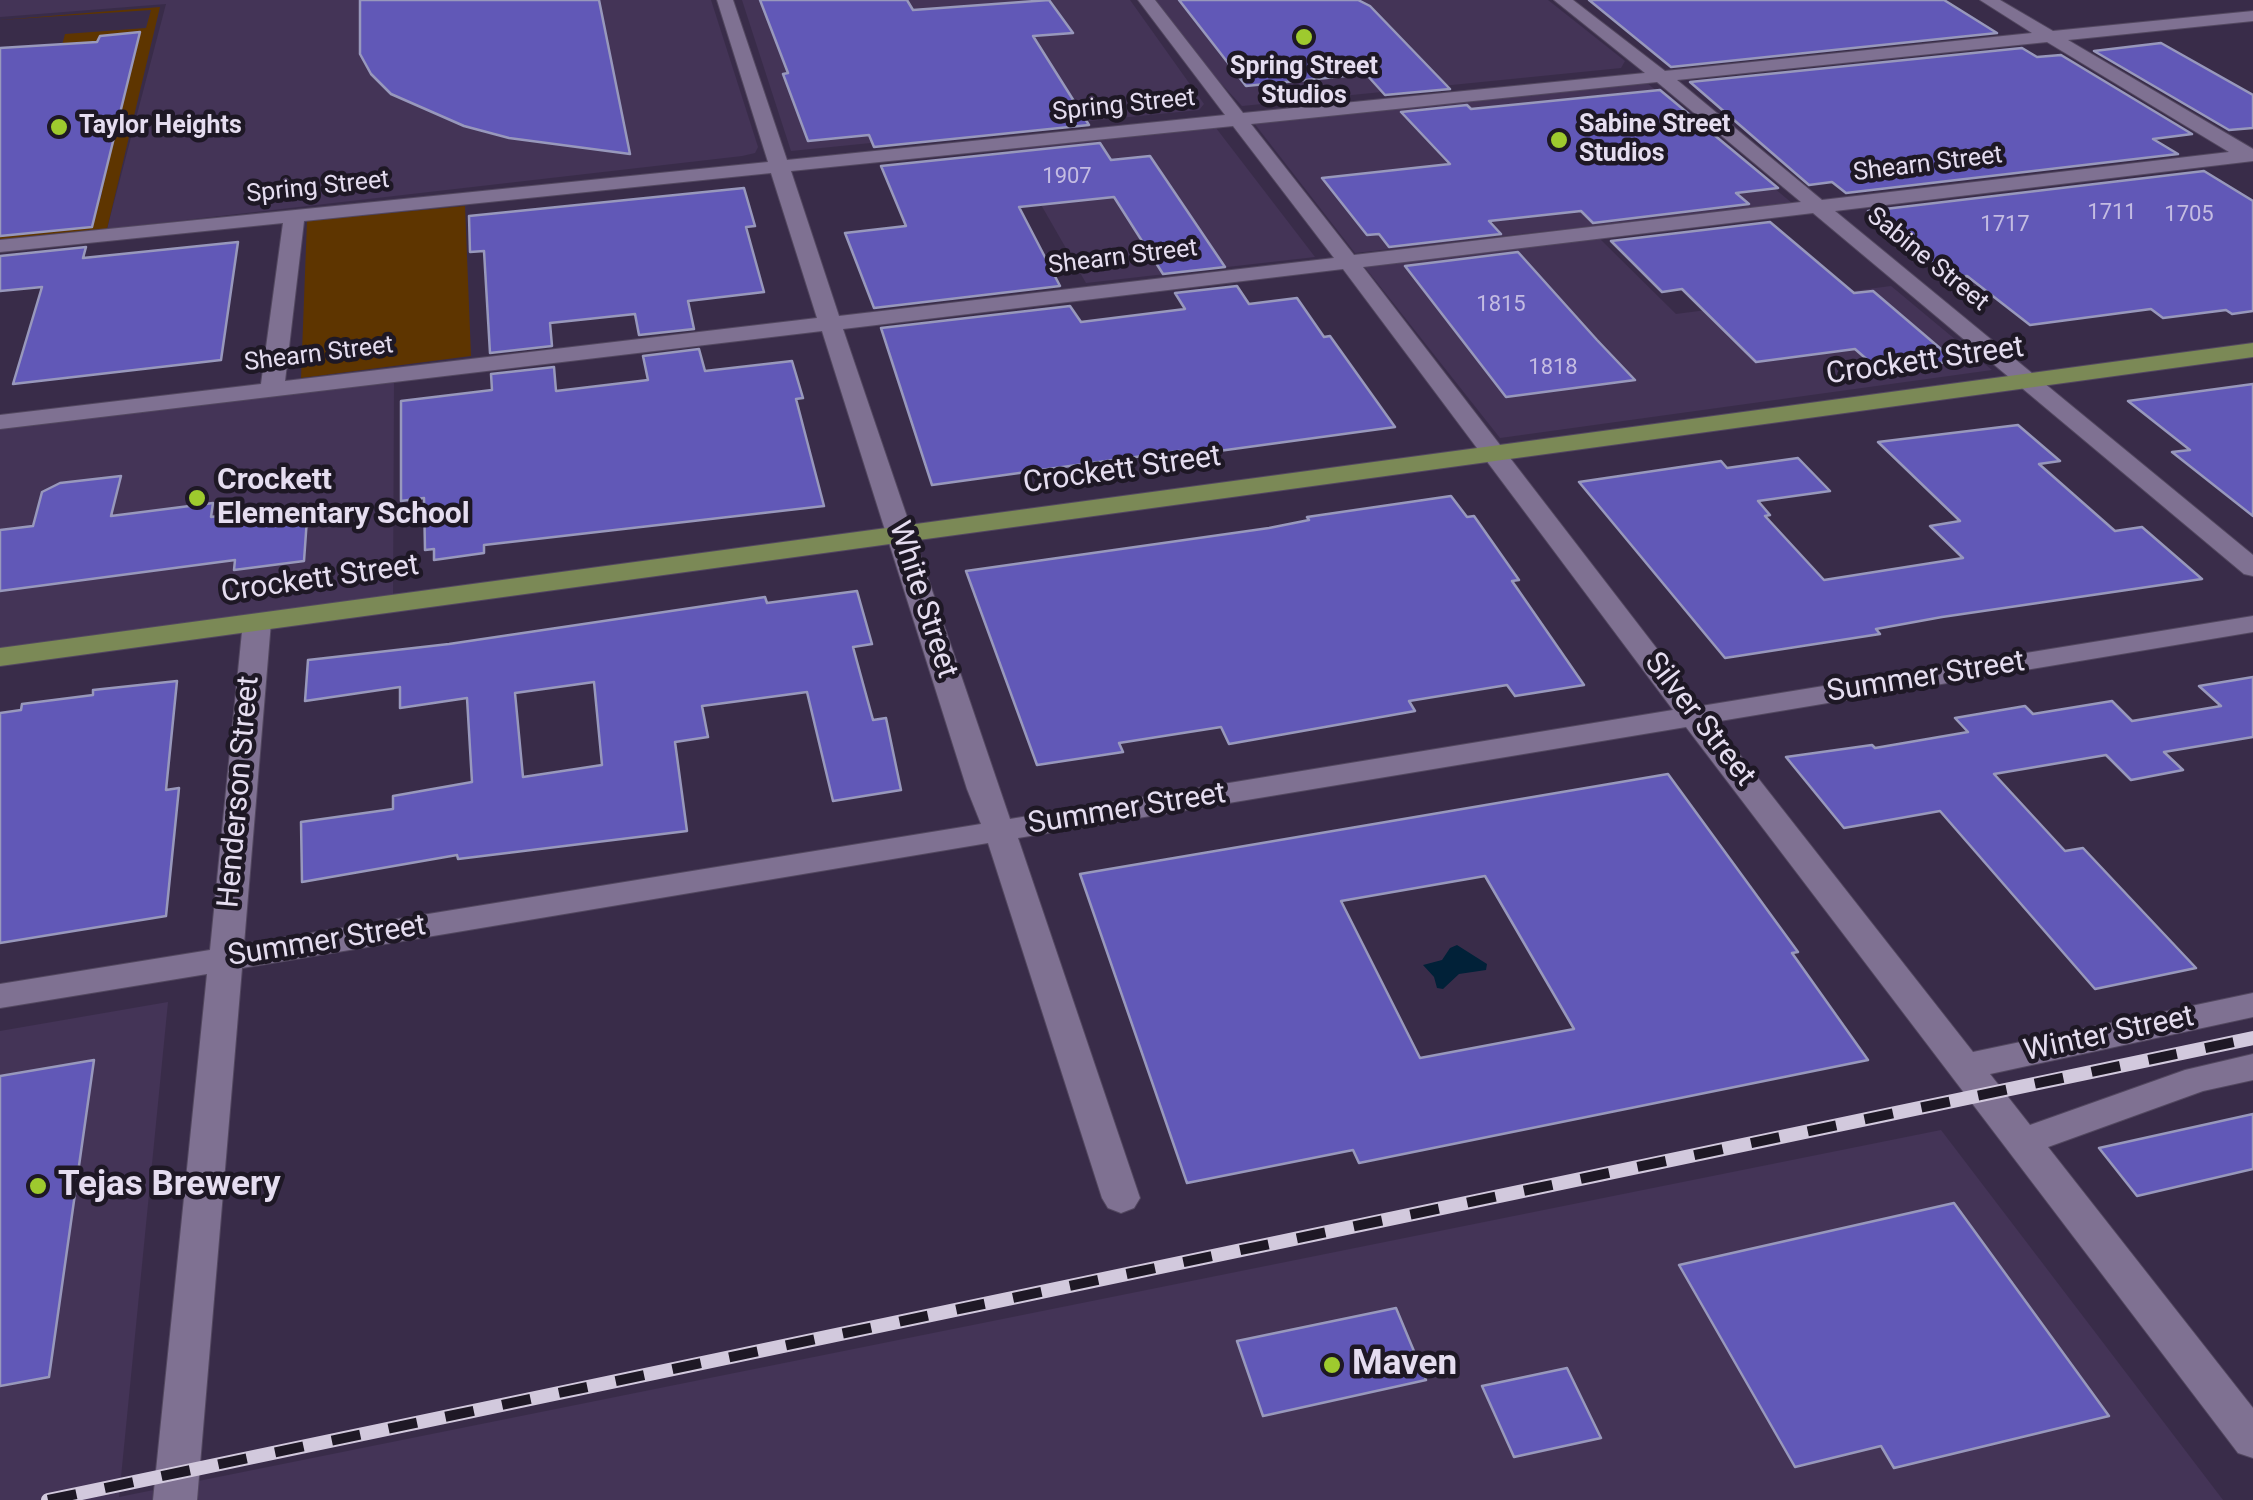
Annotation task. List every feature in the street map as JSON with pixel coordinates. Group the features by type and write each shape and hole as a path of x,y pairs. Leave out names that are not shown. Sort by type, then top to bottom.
{"main road":[{"name":"Crockett Street","path":"0,656 2253,350"}],"street":[{"name":"White Street","path":"725,0 982,789 1000,831 1121,1198"},
{"name":"Silver Street","path":"1146,0 1514,484 2253,1440"},
{"name":"Sabine Street","path":"1562,0 1661,77 2253,568"},
{"path":"1988,0 2252,156"},
{"name":"Spring Street","path":"0,246 2253,16"},
{"name":"Shearn Street","path":"0,422 832,320 2252,156"},
{"path":"272,389 294,216"},
{"name":"Henderson Street","path":"174,1500 257,622"},
{"name":"Summer Street","path":"0,996 2253,624"},
{"name":"Winter Street","path":"1966,1066 2253,1005"},
{"name":"Winter Street","path":"2023,1142 2182,1084 2253,1067"}],"shaded area":[{"path":"0,0 711,0 758,147 755,153 742,156 107,229 166,4 0,17"},
{"path":"742,0 1130,0 1204,104 1199,110 791,151"},
{"path":"1156,0 1548,0 1625,61 1621,68 1242,106 1203,64"},
{"path":"160,7 107,229 0,240 0,215 98,206 102,193 97,192 140,31 100,36 97,42 62,45 65,34 146,28 151,10 0,20"},
{"name":"Sabine Street Studios","path":"1647,83 1792,203 1355,253 1254,123"},
{"path":"1216,128 1315,257 1086,283 1009,149"},
{"path":"465,206 471,356 301,378 307,221"},
{"path":"1599,238 1676,314 1891,286 1992,370 1500,438 1364,266"},
{"name":"Crockett Elementary School","path":"394,380 393,597 0,651 0,425"},
{"path":"168,1002 119,1497 1941,1130 2223,1500 0,1500 0,1031"}],"water":[{"path":"1457,945 1487,964 1486,970 1459,974 1443,989 1437,988 1434,977 1423,965 1442,960"}],"building":[{"path":"360,0 599,0 630,154 509,138 464,126 391,94 371,74 360,54"},
{"path":"760,0 907,0 913,10 1049,0 1073,33 1033,36 1089,125 874,147 869,135 808,141"},
{"name":"Spring Street Studios","path":"1179,0 1358,0 1370,6 1450,89 1385,95 1366,74 1246,86"},
{"path":"1589,0 1944,0 1997,33 1671,67"},
{"name":"Taylor Heights","path":"140,32 92,227 0,236 0,48 97,42 100,36"},
{"path":"2161,43 2253,95 2253,128 2229,130 2094,51"},
{"path":"2022,48 2037,57 2061,55 2192,134 2153,139 2178,154 1846,193 1832,182 1809,185 1690,82"},
{"name":"Sabine Street Studios","path":"1660,90 1778,188 1736,193 1749,204 1593,223 1581,211 1489,221 1501,234 1389,247 1379,234 1367,235 1322,178 1450,164 1401,112"},
{"path":"1100,143 1111,160 1150,156 1225,267 1163,274 1114,197 1019,207 1060,286 874,308 845,233 906,226 881,166"},
{"path":"2204,171 2253,201 2253,311 2232,314 2226,310 2163,318 2151,309 2030,325 1967,276 1951,278 1868,211"},
{"path":"744,188 755,226 746,227 764,292 688,301 694,329 639,335 635,314 550,323 552,346 490,353 484,251 470,252 469,216"},
{"path":"1770,222 1854,293 1873,291 1955,361 1880,371 1855,349 1756,362 1682,289 1662,292 1611,241"},
{"path":"238,242 221,360 13,384 42,287 0,291 0,256 86,247 83,258"},
{"path":"1518,252 1635,380 1506,397 1405,266"},
{"path":"1237,286 1249,304 1297,298 1324,337 1330,336 1395,427 1182,456 1179,451 932,485 881,328 1070,306 1081,322 1185,309 1175,293"},
{"path":"699,349 705,371 792,361 803,398 796,399 824,506 484,545 484,553 434,560 434,549 425,550 424,498 401,501 401,401 492,390 491,374 554,367 556,391 648,380 643,356"},
{"path":"2253,384 2253,516 2172,452 2190,450 2128,401"},
{"path":"2018,425 2060,461 2039,464 2115,531 2142,527 2202,579 1942,617 1876,629 1880,634 1725,658 1579,482 1721,461 1727,468 1798,458 1830,491 1758,501 1770,515 1765,516 1824,580 1963,558 1930,526 1960,521 1878,442"},
{"path":"121,476 111,516 213,503 211,517 308,504 304,561 234,570 235,560 0,591 0,530 33,526 42,492 60,483"},
{"path":"1451,496 1467,517 1474,516 1519,580 1512,581 1584,685 1515,696 1507,685 1409,701 1415,711 1229,744 1221,727 1119,743 1123,752 1037,765 966,571 1269,528 1309,520 1307,517"},
{"path":"857,591 872,644 853,647 873,720 886,718 901,790 833,801 807,692 702,706 708,737 675,742 687,831 458,859 457,855 302,882 301,822 393,809 393,796 472,782 467,698 400,708 400,687 305,701 308,660 449,644 765,597 767,603","holes":["594,682 602,765 523,777 515,693"]},
{"path":"2253,677 2253,737 2164,752 2183,770 2131,780 2106,755 1994,774 2065,851 2083,848 2196,968 2095,989 1940,811 1844,828 1786,757 1872,745 1875,748 1968,732 1955,718 2025,706 2033,714 2112,701 2132,721 2221,706 2199,686"},
{"path":"177,681 166,790 179,788 166,916 0,943 0,713 21,710 22,704 93,695 93,690"},
{"path":"1668,774 1798,952 1792,953 1868,1060 1359,1163 1353,1150 1187,1183 1080,874","holes":["1485,876 1574,1029 1420,1058 1341,901"]},
{"name":"Tejas Brewery","path":"94,1060 49,1377 0,1386 0,1076"},
{"path":"2253,1114 2253,1169 2137,1196 2099,1148"},
{"path":"1954,1203 2109,1416 1894,1468 1881,1446 1795,1467 1679,1265"},
{"name":"Maven","path":"1396,1308 1426,1380 1263,1416 1237,1341"},
{"path":"1567,1368 1601,1438 1514,1457 1482,1386"}],"railway":[{"path":"48,1500 2253,1038"}],"place":[{"name":"Spring Street Studios","path":"1304,37"},
{"name":"Taylor Heights","path":"59,127"},
{"name":"Sabine Street Studios","path":"1559,140"},
{"name":"Crockett Elementary School","path":"197,498"},
{"name":"Tejas Brewery","path":"38,1186"},
{"name":"Maven","path":"1332,1365"}]}
